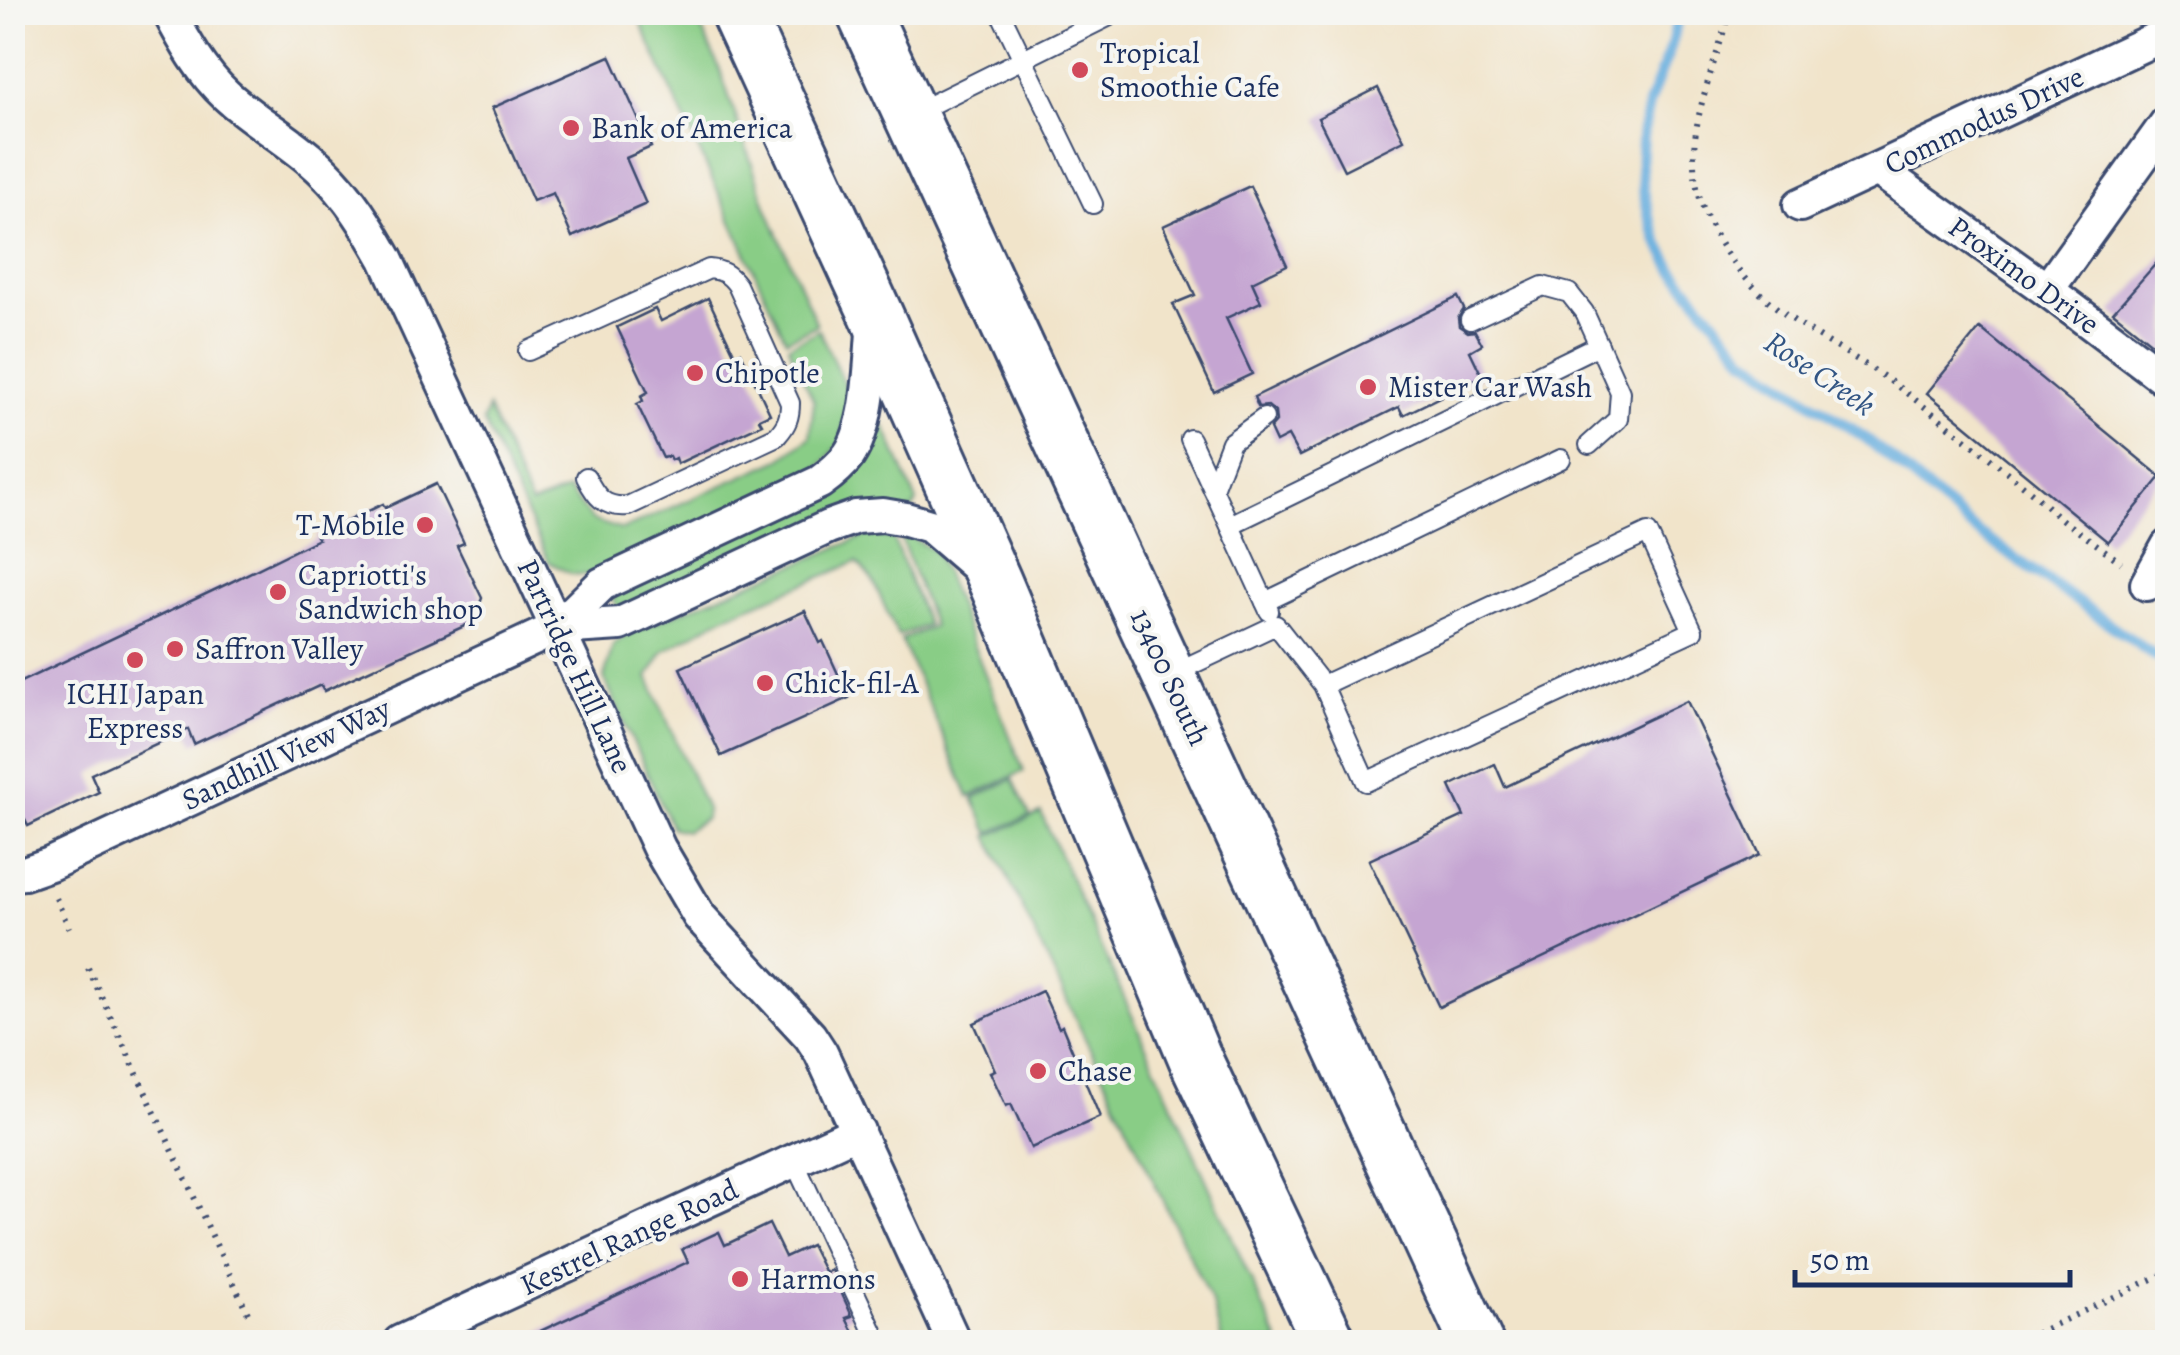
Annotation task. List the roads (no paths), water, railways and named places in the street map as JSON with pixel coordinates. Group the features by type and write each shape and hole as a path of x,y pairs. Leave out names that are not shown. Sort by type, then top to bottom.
{"main road":[{"path":"737,12 876,312 1198,1065 1329,1342"},
{"name":"13400 South","path":"863,12 1476,1342"}],"street":[{"name":"Partridge Hill Lane","path":"169,12 188,46 224,94 324,172 367,225 659,848 687,898 728,950 822,1053 954,1342"},
{"name":"Commodus Drive","path":"1800,205 2168,33"},
{"path":"2047,290 2168,121"},
{"name":"Proximo Drive","path":"1879,170 2168,381"},
{"name":"Sandhill View Way","path":"12,874 50,864 557,628 602,584 820,482 835,472 851,452 863,417 876,312"},
{"name":"Sandhill View Way","path":"557,628 620,624 828,527 856,517 882,514 930,526 994,582"},
{"path":"2147,584 2167,547"},
{"name":"Kestrel Range Road","path":"400,1342 858,1131"}],"lane":[{"path":"1000,12 1093,204"},
{"path":"910,115 1118,12"},
{"path":"528,351 709,268 730,276 737,285 790,403 785,427 777,436 628,506 606,504 598,498 586,476"},
{"path":"1470,320 1543,286 1569,293 1584,312 1620,392 1618,418 1588,445"},
{"path":"1230,525 1599,345"},
{"path":"1213,489 1231,442 1264,418"},
{"path":"1190,439 1276,625 1322,685 1366,782 1693,631 1648,533 1322,685"},
{"path":"1265,602 1561,459"},
{"path":"1169,676 1276,625"},
{"path":"794,1161 878,1342"}],"waterway":[{"name":"Rose Creek","path":"1679,12 1671,46 1649,103 1641,159 1649,216 1673,269 1745,358 1867,439 1975,530 2168,665"}],"place":[{"name":"Tropical Smoothie Cafe","path":"1080,70"},
{"name":"Bank of America","path":"571,128"},
{"name":"Chipotle","path":"695,373"},
{"name":"Mister Car Wash","path":"1368,387"},
{"name":"T-Mobile","path":"425,525"},
{"name":"Capriotti's Sandwich shop","path":"278,592"},
{"name":"Saffron Valley","path":"175,649"},
{"name":"ICHI Japan Express","path":"135,660"},
{"name":"Chick-fil-A","path":"765,683"},
{"name":"Chase","path":"1038,1071"},
{"name":"Harmons","path":"740,1279"}]}
